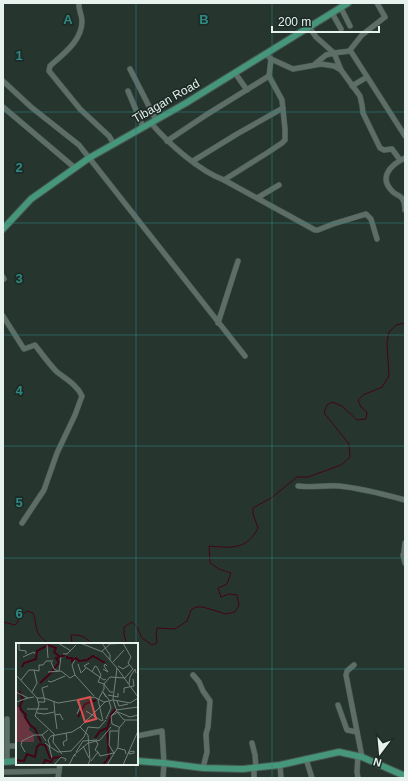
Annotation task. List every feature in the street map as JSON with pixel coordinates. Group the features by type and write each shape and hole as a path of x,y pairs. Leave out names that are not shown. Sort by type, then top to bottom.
{"main road":[{"name":"Tibagan Road","path":"3,229 30,200 89,158 235,73 348,3"},
{"path":"138,762 164,763 203,768 235,769 280,765 306,758 339,752 360,756 402,776"},
{"path":"5,762 16,761"}],"street":[{"path":"79,3 82,20 80,32 70,47 50,66 49,70 80,109 109,136 114,144"},
{"path":"313,66 326,55 350,50 362,36 385,17 377,3"},
{"path":"340,8 350,26"},
{"path":"332,13 341,29"},
{"path":"309,27 316,37 334,53 341,70 360,96 363,113 380,148 384,150 392,149 403,159 387,172 386,180 392,190 403,199 405,210"},
{"path":"350,50 405,136"},
{"path":"266,54 271,60 293,69 327,65 334,66 341,70"},
{"path":"224,180 284,141 285,129 281,96 269,76 271,60"},
{"path":"130,69 154,121 168,141 193,161 212,174 316,230 366,214 371,219 377,239"},
{"path":"235,73 247,90"},
{"path":"168,141 206,115 269,76"},
{"path":"352,86 367,76"},
{"path":"3,81 31,107 74,141 89,158 245,356"},
{"path":"128,91 143,127"},
{"path":"3,107 75,168"},
{"path":"193,161 283,108"},
{"path":"257,198 280,185"},
{"path":"218,323 238,261"},
{"path":"3,316 24,349 35,345 53,368 72,383 82,396 75,415 57,453 44,490 22,523"},
{"path":"298,486 338,486 405,500"},
{"path":"405,543 405,563"},
{"path":"354,665 347,671 346,675 360,756 357,772 358,778"},
{"path":"193,675 210,701 209,721 206,734 207,752 203,768"},
{"path":"338,705 347,730 357,732"},
{"path":"5,762 7,746 7,719"},
{"path":"138,736 162,731 164,763 163,778"},
{"path":"252,743 255,755 254,778"},
{"path":"7,746 16,746"},
{"path":"306,758 312,778"},
{"path":"58,778 60,765"},
{"path":"280,765 280,778"},
{"path":"3,772 59,771"}],"waterway":[{"path":"125,643 126,641 124,627 132,622 137,627 142,638 152,645 157,643 157,628 175,629 187,621 191,610 196,607 203,607 226,614 235,612 239,605 237,595 229,594 221,597 218,588 227,584 231,573 219,569 210,563 209,546 231,547 243,544 254,535 258,528 253,514 253,508 271,498 297,477 308,477 341,465 350,457 349,444 324,413 327,405 332,402 342,406 357,420 366,419 367,412 361,407 358,400 363,395 382,387 389,376 387,343 389,332 396,325 405,323"},
{"path":"3,622 15,625 20,617 27,611 33,613 39,635 47,643"},
{"path":"72,643 71,635 83,636 91,643"}]}
